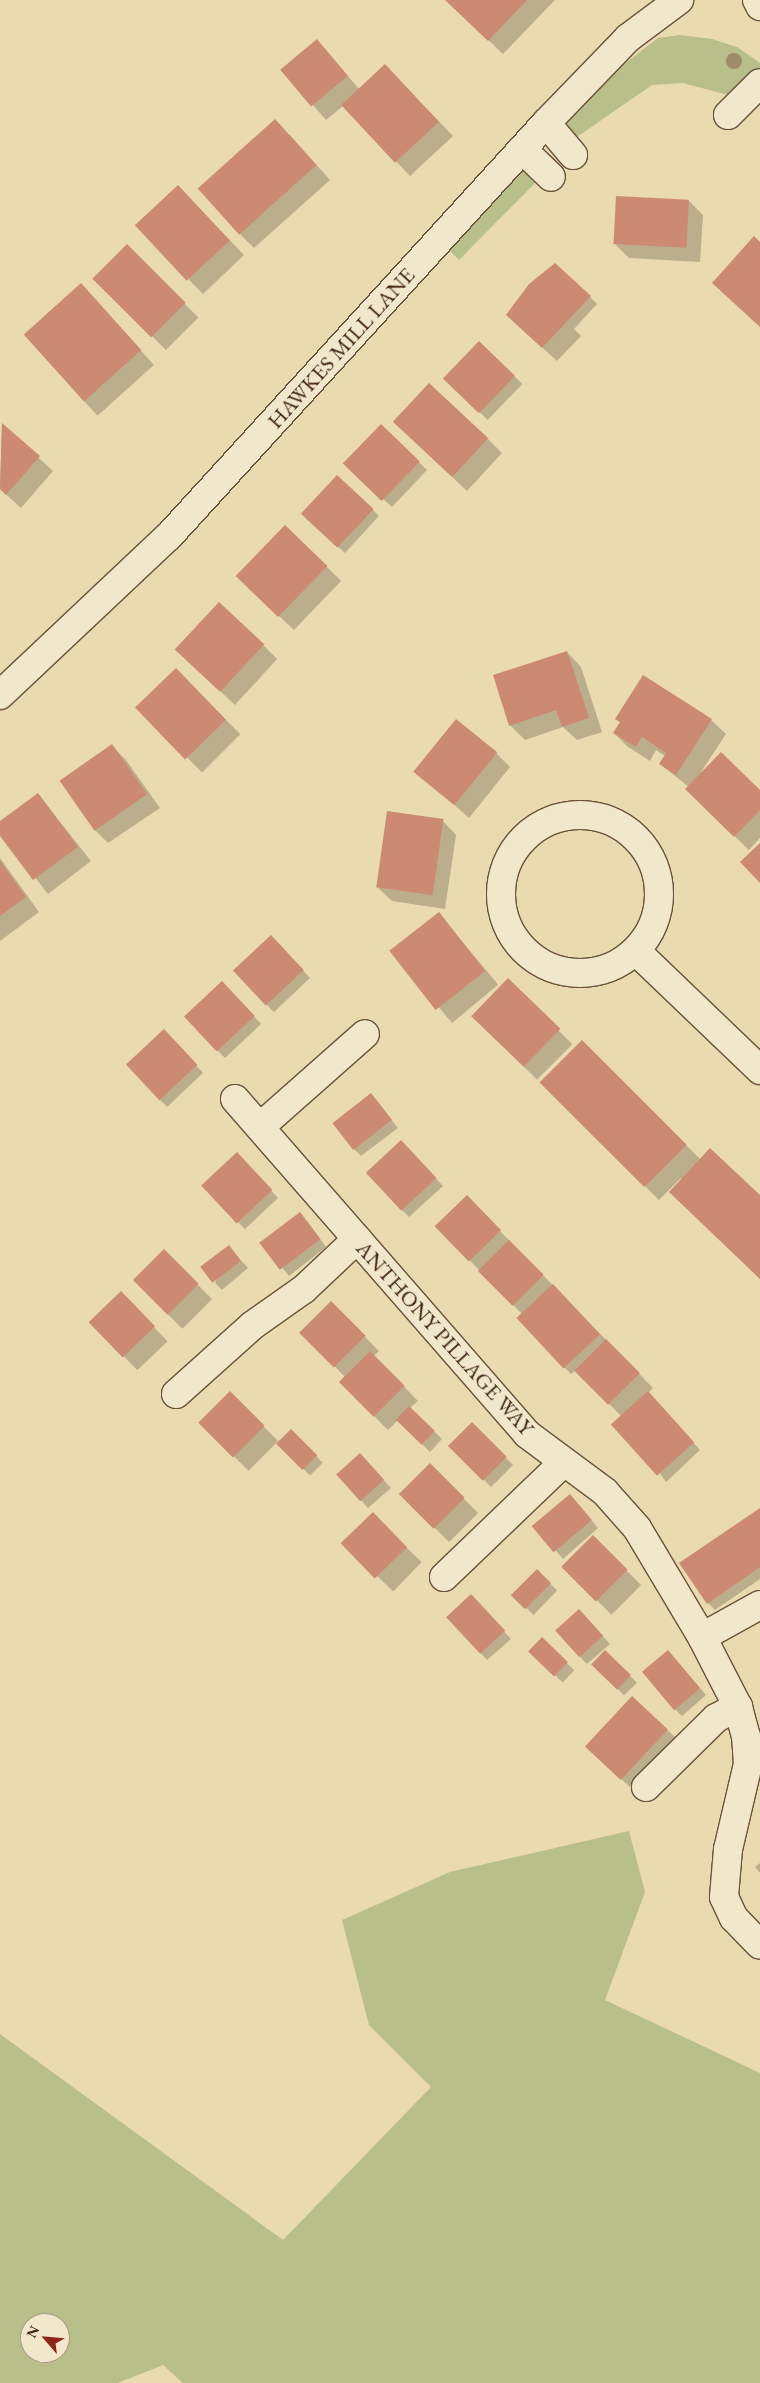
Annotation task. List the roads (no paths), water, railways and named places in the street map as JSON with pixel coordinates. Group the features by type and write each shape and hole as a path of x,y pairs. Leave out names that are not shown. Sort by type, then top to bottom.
{"street":[{"name":"HAWKES MILL LANE","path":"0,695 169,536 522,149 628,38 680,0"},
{"path":"757,0 760,6"},
{"path":"728,115 760,83"},
{"path":"546,123 573,156"},
{"path":"522,149 551,177"},
{"path":"591,815 614,822 640,842 656,871 659,900 649,932 636,951 616,965 599,971 574,973 538,962 518,944 504,917 500,883 509,859 532,831 566,816 591,815"},
{"path":"636,951 760,1070"},
{"path":"260,1127 365,1034"},
{"name":"ANTHONY PILLAGE WAY","path":"235,1099 528,1434 606,1492 637,1528 702,1637 738,1706 754,1764 728,1848 724,1897 734,1918 760,1945"},
{"path":"176,1394 252,1325 304,1289 357,1238"},
{"path":"444,1577 564,1462"},
{"path":"702,1637 760,1605"},
{"path":"646,1787 716,1718 738,1706"}]}
